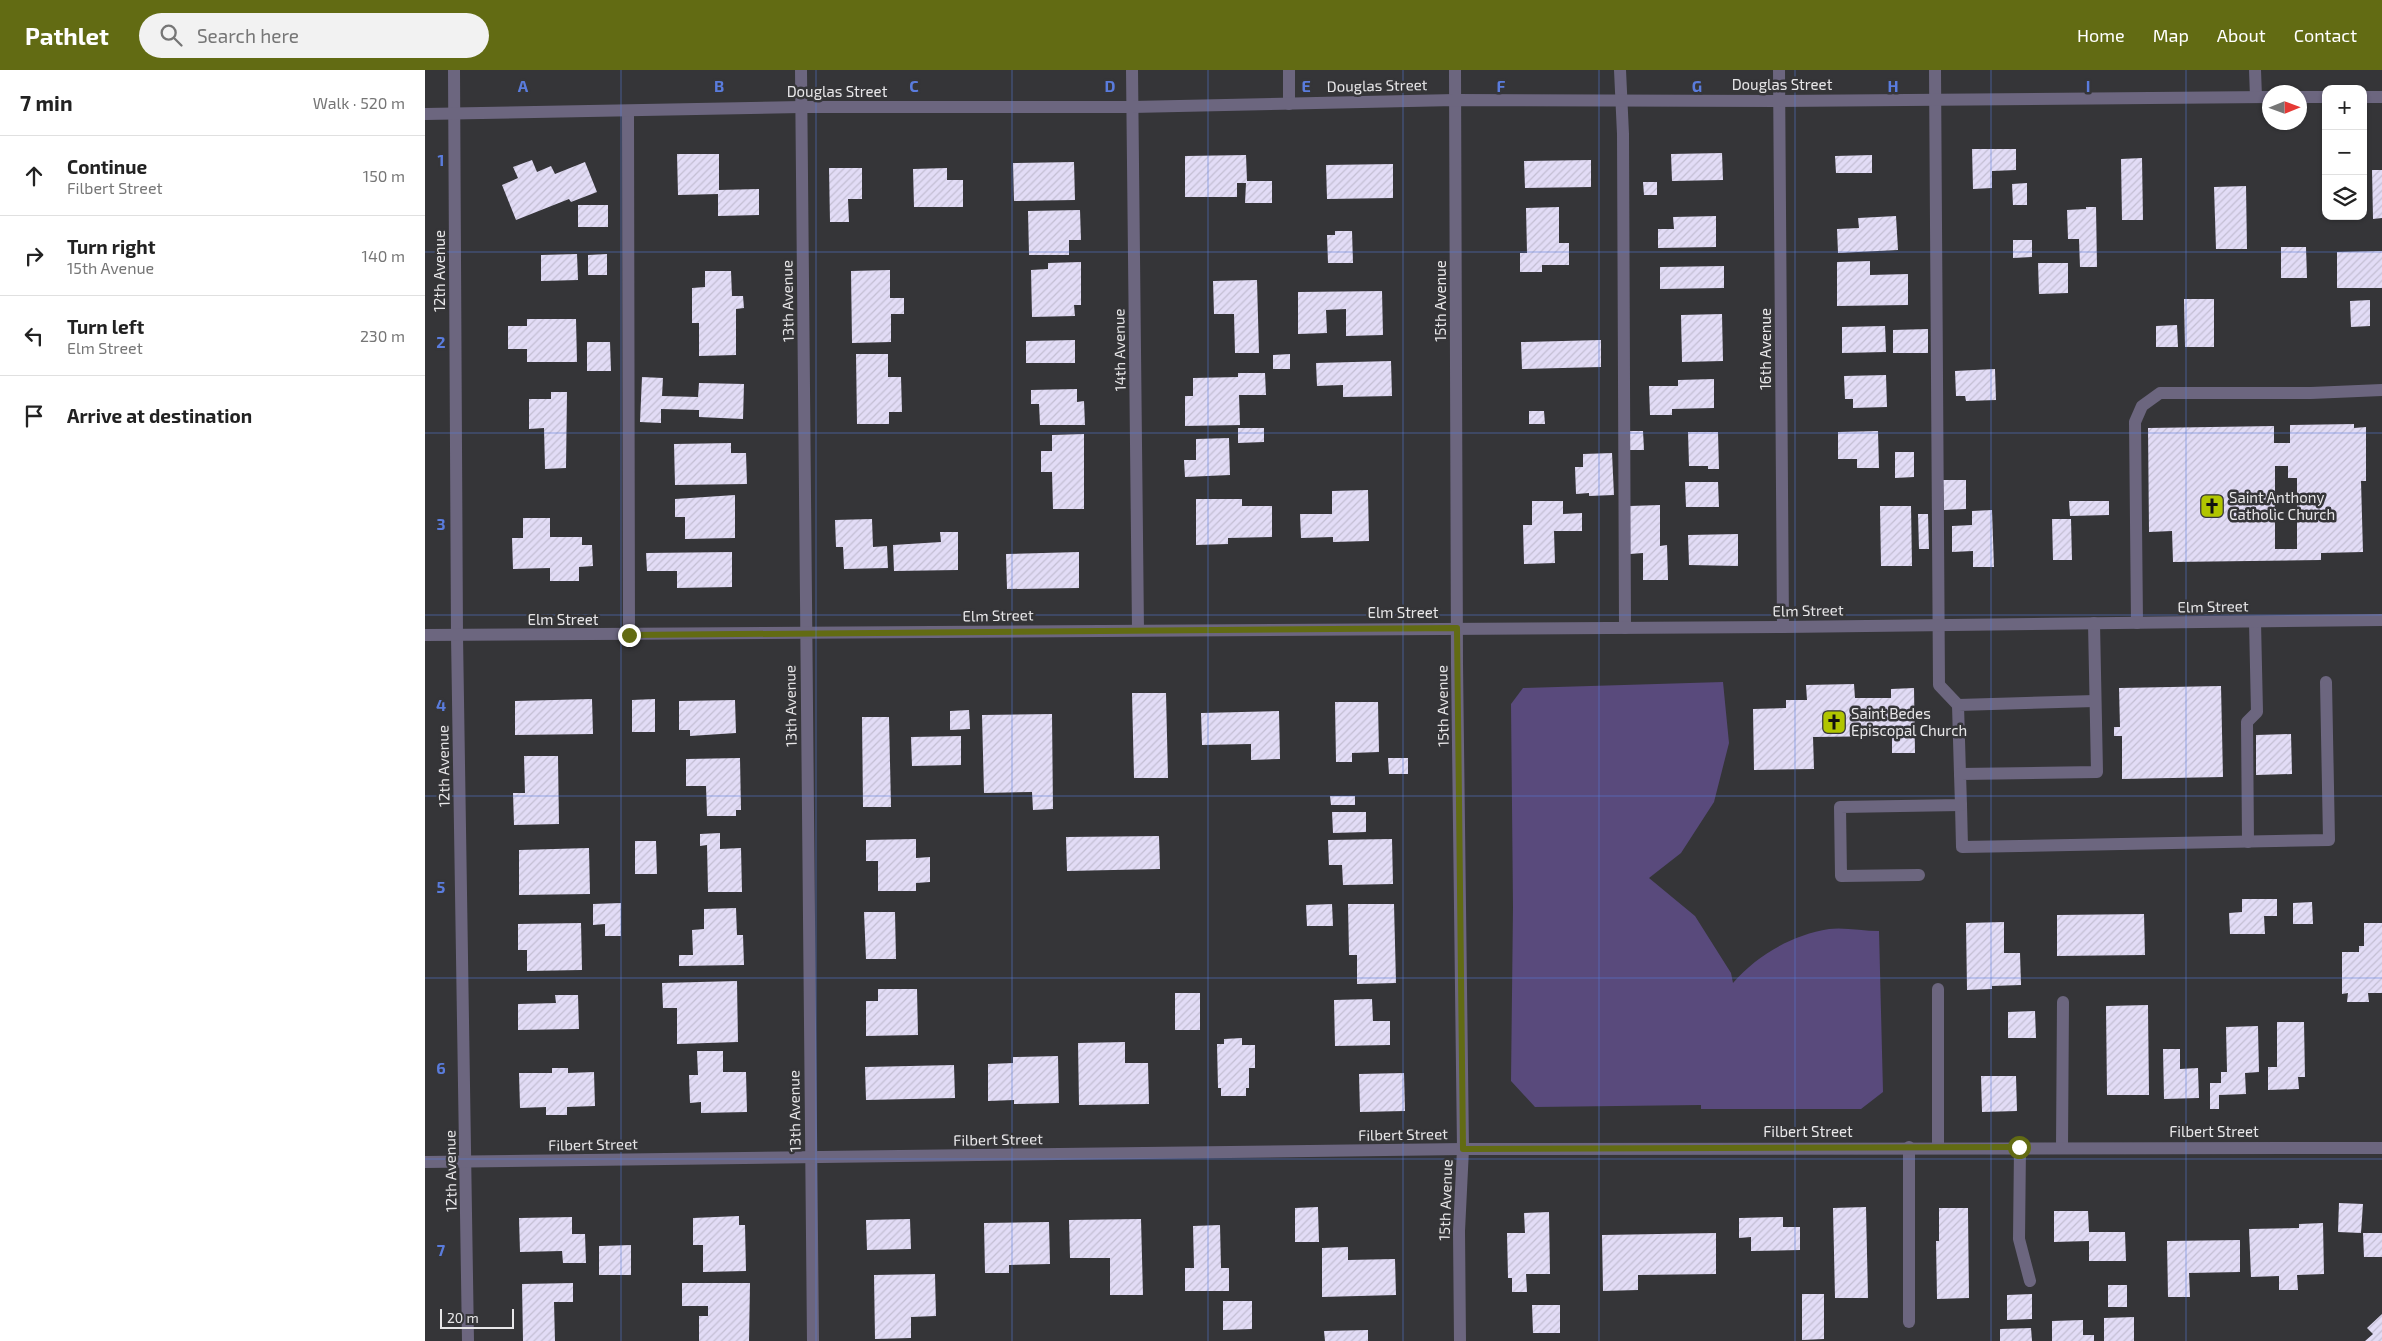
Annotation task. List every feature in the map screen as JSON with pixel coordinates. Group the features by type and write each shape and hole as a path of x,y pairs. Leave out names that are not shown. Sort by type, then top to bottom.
{"street":[{"name":"12th Avenue","path":"454,70 457,636 468,1341"},
{"name":"13th Avenue","path":"801,70 813,1341"},
{"name":"14th Avenue","path":"1132,70 1137,630"},
{"path":"1289,70 1289,104"},
{"name":"15th Avenue","path":"1455,70 1457,628 1463,1149 1459,1231 1461,1341"},
{"path":"1620,70 1625,628"},
{"name":"16th Avenue","path":"1779,70 1783,627"},
{"path":"1935,70 1939,686 1958,705 1962,847 2329,840 2326,682"},
{"path":"2255,70 2262,94"},
{"name":"Douglas Street","path":"425,114 801,107 1133,107 1455,100 1779,101 2262,97"},
{"path":"2307,97 2322,97"},
{"path":"2367,97 2382,97"},
{"path":"628,111 629,635"},
{"path":"2137,623 2135,422 2142,406 2160,394 2311,393 2382,390"},
{"name":"Elm Street","path":"425,635 1783,627 2382,620"},
{"path":"2248,842 2247,722 2257,712 2255,622"},
{"path":"1960,774 2097,772 2094,623"},
{"path":"1958,705 2095,701"},
{"path":"1919,875 1841,876 1840,807 1961,805"},
{"path":"1938,989 1938,1147"},
{"path":"2062,1147 2063,1002"},
{"path":"1909,1147 1909,1322"},
{"name":"Filbert Street","path":"425,1162 1463,1149 1909,1147 2382,1148"},
{"path":"2019,1147 2019,1239 2030,1281"}],"shaded area":[{"path":"1723,682 1729,743 1714,802 1681,853 1649,878 1695,916 1731,973 1733,983 1764,955 1802,936 1829,929 1879,931 1883,1092 1861,1109 1701,1109 1701,1105 1535,1107 1511,1081 1513,907 1511,704 1523,688"}],"building":[{"path":"1972,149 2016,149 2016,170 1992,171 1992,188 1973,189"},
{"path":"1722,153 1723,180 1672,181 1671,154"},
{"path":"677,154 719,154 719,190 759,189 759,215 718,216 718,194 678,195"},
{"path":"1246,155 1247,181 1272,181 1272,203 1245,203 1246,183 1237,183 1237,197 1185,197 1185,156"},
{"path":"1872,155 1872,173 1836,173 1835,156"},
{"path":"2142,158 2143,220 2122,220 2121,159"},
{"path":"532,160 537,172 551,166 555,174 585,162 597,192 571,202 569,199 516,220 502,185 518,178 513,167"},
{"path":"1591,160 1591,187 1525,188 1524,161"},
{"path":"1074,162 1075,200 1014,201 1013,163"},
{"path":"1393,164 1393,198 1327,199 1326,165"},
{"path":"829,168 862,168 862,199 848,199 849,222 830,222"},
{"path":"947,168 947,180 963,180 963,207 914,207 913,169"},
{"path":"2372,170 2382,170 2382,218 2373,219"},
{"path":"1643,182 1657,182 1657,195 1644,195"},
{"path":"2027,183 2027,205 2013,205 2012,184"},
{"path":"2246,186 2247,249 2216,249 2214,187"},
{"path":"578,205 608,205 608,227 578,227"},
{"path":"1559,207 1559,243 1569,243 1569,265 1542,265 1542,272 1520,272 1520,253 1527,253 1526,208"},
{"path":"2086,207 2096,207 2097,267 2080,267 2079,239 2068,239 2067,210 2086,209"},
{"path":"1080,210 1081,240 1069,240 1069,255 1029,255 1028,211"},
{"path":"1716,216 1716,247 1658,248 1658,229 1674,229 1673,217"},
{"path":"1896,216 1898,250 1838,253 1837,229 1859,228 1858,218"},
{"path":"1335,231 1352,231 1353,263 1328,263 1327,235 1335,235"},
{"path":"2013,240 2032,240 2032,257 2013,258"},
{"path":"2281,247 2306,247 2307,278 2281,278"},
{"path":"2382,251 2382,288 2337,288 2337,252"},
{"path":"577,254 578,280 541,281 541,255"},
{"path":"607,254 607,275 588,275 588,255"},
{"path":"1870,261 1870,275 1908,274 1908,305 1837,306 1837,262"},
{"path":"1081,262 1081,305 1074,305 1075,316 1032,317 1031,270 1048,269 1048,263"},
{"path":"2038,263 2068,263 2068,293 2039,294"},
{"path":"1724,266 1724,288 1660,289 1660,267"},
{"path":"890,270 890,298 904,298 904,314 891,314 891,342 852,343 851,271"},
{"path":"705,271 731,271 732,296 743,296 744,308 736,309 736,355 699,356 699,323 692,323 692,288 705,287"},
{"path":"1257,280 1259,353 1235,353 1234,314 1214,314 1213,281"},
{"path":"1382,291 1383,335 1346,336 1346,309 1326,310 1327,333 1298,334 1298,292"},
{"path":"2184,299 2214,299 2214,347 2185,347"},
{"path":"2370,300 2370,326 2351,327 2350,301"},
{"path":"1722,314 1723,361 1682,362 1681,315"},
{"path":"527,319 576,319 577,362 527,362 527,349 508,349 508,326 527,326"},
{"path":"2177,325 2178,347 2156,347 2156,326"},
{"path":"1885,326 1886,352 1842,353 1842,327"},
{"path":"1928,329 1928,353 1893,353 1893,330"},
{"path":"1075,340 1075,363 1026,363 1026,341"},
{"path":"1601,340 1601,367 1522,369 1521,342"},
{"path":"587,342 610,342 611,371 587,371"},
{"path":"856,354 888,354 888,377 901,377 902,412 889,412 889,424 857,424"},
{"path":"1290,354 1290,369 1273,369 1273,355"},
{"path":"1391,361 1392,396 1343,397 1343,385 1317,386 1316,363"},
{"path":"1995,369 1996,400 1966,401 1965,396 1956,396 1955,371"},
{"path":"1238,373 1265,373 1266,395 1239,395 1240,425 1185,426 1185,396 1193,396 1193,378 1238,377"},
{"path":"1886,375 1887,407 1853,408 1853,399 1845,399 1844,376"},
{"path":"642,377 663,378 662,396 698,397 699,383 744,384 743,419 699,417 699,410 661,409 661,423 640,422"},
{"path":"1714,379 1714,408 1672,409 1672,415 1650,415 1649,386 1678,386 1678,380"},
{"path":"1077,389 1077,402 1084,401 1085,425 1040,425 1039,404 1031,404 1031,390"},
{"path":"551,392 567,392 566,468 545,469 544,428 529,429 529,399 551,399"},
{"path":"1529,411 1544,411 1545,424 1529,424"},
{"name":"Saint Anthony Catholic Church","path":"2354,424 2354,428 2366,427 2366,481 2361,481 2363,552 2321,553 2321,560 2173,562 2172,531 2149,532 2148,428 2274,426 2274,443 2290,443 2290,425","holes":["2275,466 2288,466 2288,478 2297,478 2297,549 2275,549"]},
{"path":"1238,428 1264,428 1264,442 1238,443"},
{"path":"1626,431 1643,431 1644,450 1626,450"},
{"path":"1878,431 1879,468 1857,468 1857,459 1838,459 1838,432"},
{"path":"1688,432 1718,432 1719,469 1708,469 1708,466 1689,466"},
{"path":"1084,434 1084,509 1053,509 1052,472 1041,472 1041,451 1052,451 1052,435"},
{"path":"1229,438 1230,475 1185,477 1184,460 1196,460 1196,439"},
{"path":"731,443 731,453 746,453 747,484 675,485 674,444"},
{"path":"1895,452 1914,452 1914,477 1895,478"},
{"path":"1612,453 1614,495 1589,496 1589,493 1576,494 1575,467 1583,467 1583,454"},
{"path":"1943,480 1966,480 1966,509 1944,510"},
{"path":"1685,482 1718,482 1719,507 1686,507"},
{"path":"1368,490 1369,541 1333,542 1333,537 1301,538 1300,514 1332,514 1332,491"},
{"path":"735,495 735,538 685,539 685,517 675,517 675,499"},
{"path":"1196,499 1242,499 1242,506 1272,506 1272,537 1228,538 1228,544 1196,545"},
{"path":"1532,501 1563,501 1563,514 1582,513 1582,531 1554,531 1555,563 1524,564 1523,525 1532,525"},
{"path":"2069,501 2109,501 2109,515 2070,516"},
{"path":"1660,505 1660,546 1667,545 1668,580 1643,580 1643,553 1630,554 1630,506"},
{"path":"1880,506 1911,506 1912,566 1881,566"},
{"path":"1992,510 1994,567 1973,567 1973,551 1952,552 1952,526 1972,525 1972,511"},
{"path":"1918,514 1928,514 1929,549 1919,549"},
{"path":"523,518 550,518 550,537 582,537 582,545 592,545 593,566 579,567 579,581 550,581 550,568 513,569 512,538 523,538"},
{"path":"872,519 873,547 887,546 888,568 844,569 843,547 836,547 835,520"},
{"path":"2052,519 2071,519 2072,560 2053,560"},
{"path":"940,532 958,532 958,570 894,571 893,545 941,542"},
{"path":"1738,534 1738,566 1689,565 1688,535"},
{"path":"732,552 732,587 677,588 677,571 647,571 646,553"},
{"path":"1079,552 1079,588 1007,589 1006,554"},
{"name":"Saint Bedes Episcopal Church","path":"1854,684 1855,698 1891,698 1891,689 1914,688 1915,753 1892,753 1892,736 1813,737 1814,769 1754,770 1753,709 1786,708 1786,700 1807,700 1806,685"},
{"path":"2221,686 2223,777 2122,779 2122,736 2114,736 2114,727 2120,727 2119,688"},
{"path":"1132,693 1166,693 1168,778 1134,778"},
{"path":"592,699 593,734 515,735 515,701"},
{"path":"655,699 655,732 632,732 632,700"},
{"path":"735,700 736,733 690,736 690,730 679,730 679,701"},
{"path":"1335,702 1378,702 1379,752 1352,753 1352,762 1336,762"},
{"path":"969,710 970,729 950,730 950,711"},
{"path":"1279,711 1280,759 1251,760 1251,744 1202,745 1201,713"},
{"path":"1052,714 1053,809 1033,810 1032,792 984,793 982,715"},
{"path":"862,717 889,717 891,807 863,807"},
{"path":"2291,734 2292,774 2256,775 2256,735"},
{"path":"961,736 961,765 912,766 911,737"},
{"path":"524,756 558,756 559,824 514,825 513,793 525,793"},
{"path":"740,758 741,810 736,810 736,816 707,816 706,786 686,786 686,759"},
{"path":"1388,758 1408,758 1408,774 1389,774"},
{"path":"1330,796 1355,796 1355,805 1331,805"},
{"path":"1332,812 1366,812 1366,832 1333,833"},
{"path":"720,833 720,849 741,848 742,892 708,892 707,845 700,846 700,834"},
{"path":"1159,836 1160,869 1067,871 1066,837"},
{"path":"916,839 916,858 930,857 930,882 916,883 916,891 878,891 878,861 866,861 866,840"},
{"path":"1392,839 1393,884 1343,885 1342,865 1329,865 1328,840"},
{"path":"635,841 656,841 657,874 635,874"},
{"path":"589,848 590,894 519,895 519,850"},
{"path":"2242,899 2277,899 2277,916 2264,916 2265,934 2230,934 2229,913 2242,912"},
{"path":"2312,902 2313,924 2293,924 2293,903"},
{"path":"621,903 621,936 605,936 605,924 593,925 593,904"},
{"path":"1332,904 1333,926 1307,926 1306,905"},
{"path":"1348,904 1394,904 1396,983 1357,984 1357,955 1349,955"},
{"path":"736,908 737,935 743,935 744,965 679,966 679,955 693,955 692,930 704,929 704,909"},
{"path":"864,912 895,912 896,959 866,959"},
{"path":"2144,914 2145,955 2057,956 2057,915"},
{"path":"2004,922 2004,953 2020,953 2021,985 1992,986 1992,989 1967,990 1966,923"},
{"path":"581,923 582,970 527,971 527,950 518,950 518,924"},
{"path":"2364,923 2382,923 2382,993 2368,993 2369,1002 2347,1002 2348,993 2342,994 2342,952 2359,952 2359,946 2364,946"},
{"path":"737,981 738,1042 677,1044 677,1008 663,1008 662,983"},
{"path":"878,989 917,989 918,1035 866,1036 866,1001 878,1001"},
{"path":"1175,993 1200,993 1200,1030 1175,1030"},
{"path":"555,995 578,995 579,1029 518,1030 518,1004 556,1003"},
{"path":"1372,999 1373,1021 1390,1021 1390,1045 1335,1046 1334,1000"},
{"path":"2148,1005 2149,1095 2107,1095 2106,1006"},
{"path":"2035,1011 2036,1038 2008,1038 2008,1012"},
{"path":"2277,1022 2304,1022 2305,1077 2298,1077 2299,1089 2268,1090 2268,1067 2277,1067"},
{"path":"2258,1026 2259,1072 2245,1073 2246,1094 2219,1095 2219,1109 2210,1109 2210,1083 2221,1083 2221,1072 2227,1072 2226,1027"},
{"path":"1242,1038 1242,1045 1255,1045 1255,1068 1249,1068 1249,1088 1246,1088 1246,1096 1221,1096 1221,1088 1218,1088 1217,1044 1224,1044 1224,1039"},
{"path":"1125,1042 1125,1063 1148,1063 1149,1104 1079,1105 1078,1043"},
{"path":"2163,1049 2180,1049 2180,1069 2198,1068 2199,1098 2164,1099"},
{"path":"697,1051 723,1051 723,1072 746,1072 747,1112 701,1113 701,1102 690,1103 689,1075 698,1075"},
{"path":"1058,1056 1059,1103 1014,1104 1014,1100 988,1101 988,1064 1013,1063 1013,1057"},
{"path":"954,1065 955,1098 866,1100 865,1067"},
{"path":"552,1068 568,1068 568,1073 594,1072 595,1106 567,1107 567,1115 546,1115 546,1107 520,1108 519,1073 552,1073"},
{"path":"1404,1073 1405,1111 1360,1112 1359,1074"},
{"path":"1981,1076 2016,1076 2017,1111 1982,1112"},
{"path":"2339,1203 2363,1204 2361,1233 2338,1232"},
{"path":"1318,1207 1319,1242 1295,1242 1295,1208"},
{"path":"1866,1207 1868,1298 1835,1298 1833,1208"},
{"path":"1939,1208 1968,1208 1969,1298 1937,1299 1936,1241 1939,1241"},
{"path":"2054,1211 2088,1211 2089,1232 2125,1232 2126,1261 2089,1261 2089,1241 2054,1242"},
{"path":"1549,1212 1550,1274 1526,1274 1527,1292 1512,1292 1512,1278 1508,1278 1507,1233 1525,1233 1524,1213"},
{"path":"739,1216 739,1225 745,1225 746,1271 703,1272 703,1245 693,1245 693,1218"},
{"path":"572,1217 572,1234 585,1234 586,1263 563,1263 562,1251 520,1252 519,1218"},
{"path":"1783,1217 1783,1227 1800,1227 1800,1250 1751,1251 1751,1237 1739,1238 1739,1218"},
{"path":"910,1219 911,1249 867,1250 866,1220"},
{"path":"1141,1219 1143,1295 1110,1295 1110,1258 1070,1258 1069,1220"},
{"path":"1049,1222 1050,1264 1009,1265 1009,1273 985,1273 984,1223"},
{"path":"2323,1223 2324,1274 2297,1275 2298,1290 2279,1290 2279,1276 2251,1277 2249,1229 2299,1228 2299,1224"},
{"path":"1220,1225 1221,1268 1229,1268 1229,1291 1185,1291 1185,1268 1194,1268 1193,1226"},
{"path":"1716,1233 1716,1274 1638,1275 1638,1290 1603,1291 1602,1235"},
{"path":"2363,1233 2382,1233 2382,1257 2364,1257"},
{"path":"2240,1240 2240,1272 2189,1273 2190,1297 2168,1297 2167,1241"},
{"path":"631,1245 631,1275 599,1275 599,1246"},
{"path":"1348,1247 1348,1260 1395,1259 1396,1295 1322,1297 1322,1248"},
{"path":"935,1274 936,1316 911,1317 911,1338 875,1339 874,1275"},
{"path":"573,1283 573,1302 554,1302 555,1341 523,1341 522,1284"},
{"path":"682,1283 750,1283 749,1341 699,1341 699,1316 708,1316 708,1306 682,1306"},
{"path":"2108,1285 2127,1285 2127,1307 2108,1307"},
{"path":"1802,1294 1824,1294 1824,1339 1802,1340"},
{"path":"2032,1294 2032,1319 2007,1320 2007,1295"},
{"path":"1223,1301 1252,1301 1252,1329 1223,1330"},
{"path":"1532,1305 1560,1305 1560,1333 1533,1333"},
{"path":"2382,1314 2382,1341 2365,1341 2373,1334 2367,1328"},
{"path":"2134,1317 2134,1341 2104,1341 2104,1318"},
{"path":"2083,1320 2083,1335 2094,1335 2094,1341 2052,1341 2052,1321"},
{"path":"2031,1328 2032,1341 2000,1341 2000,1329"},
{"path":"1368,1330 1368,1341 1325,1341 1324,1331"}],"place":[{"name":"Saint Anthony Catholic Church","path":"2212,506"},
{"name":"Saint Bedes Episcopal Church","path":"1834,722"}],"route":[{"path":"629,635 1457,628 1463,1149 2019,1147"}]}
